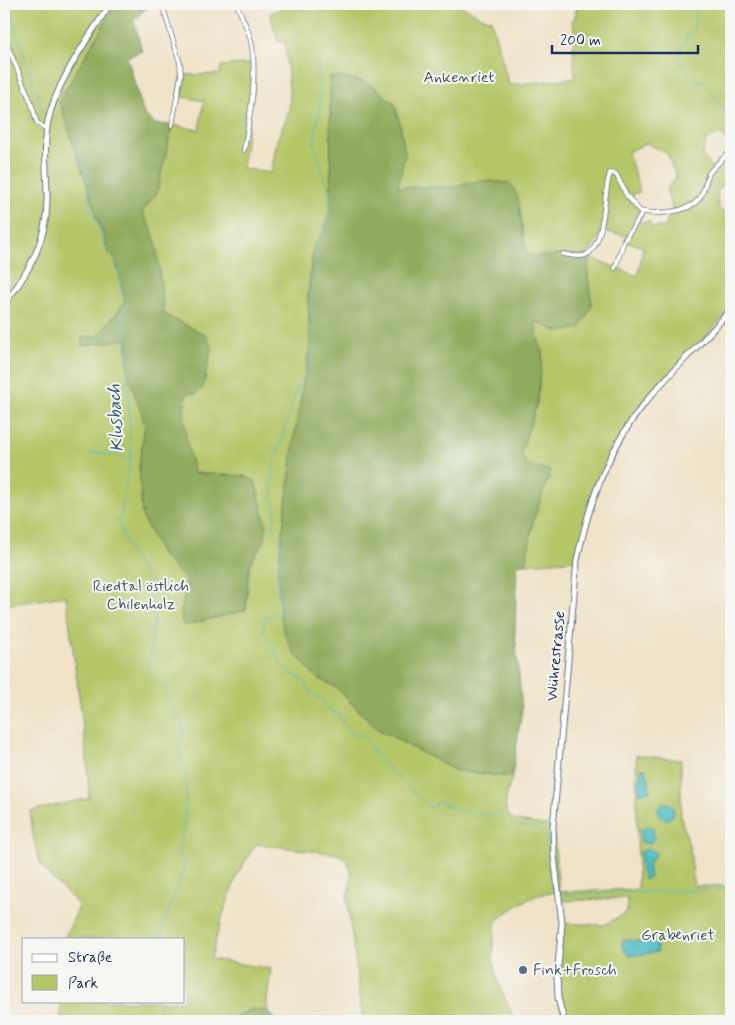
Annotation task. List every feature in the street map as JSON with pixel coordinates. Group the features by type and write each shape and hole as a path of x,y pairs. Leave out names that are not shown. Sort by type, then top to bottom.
{"street":[{"path":"4,304 20,284 33,261 44,230 47,209 45,160 47,129 57,95 69,70 110,4"},
{"path":"162,4 180,63 181,76 172,125"},
{"path":"237,4 250,39 253,63 254,88 244,150"},
{"path":"4,32 8,47 31,102 37,123 47,129"},
{"path":"563,254 582,256 587,255 592,250 600,231 610,173 616,174 619,177 627,196 636,208 643,212 680,210 693,205 702,195 710,173 731,150"},
{"path":"615,268 624,241 643,212"},
{"name":"Wührestrasse","path":"564,1021 558,998 557,977 562,923 554,856 553,827 577,560 592,499 621,438 644,404 731,309"}],"green space":[{"path":"4,4 116,4 59,101 93,201 119,268 145,425 139,466 162,556 187,580 181,614 246,610 248,575 251,562 265,540 266,525 255,481 244,476 194,473 185,434 183,411 188,384 205,335 164,314 156,243 142,212 157,193 172,125 199,130 204,101 178,96 181,75 220,74 221,66 253,63 254,88 242,168 271,173 277,140 288,115 290,100 285,42 278,42 270,13 290,4 458,4 481,17 491,19 509,85 575,78 574,27 572,21 575,17 577,4 731,4 731,49 725,54 729,69 725,72 731,95 731,146 721,134 707,139 702,155 713,168 720,163 722,165 725,184 717,191 718,207 724,213 731,209 731,309 644,404 604,471 577,560 526,564 533,521 551,471 526,466 521,453 537,403 543,352 538,340 535,321 560,332 592,305 588,278 589,257 638,276 643,247 624,241 627,236 601,231 597,241 587,255 530,256 526,253 518,198 466,182 458,187 397,187 405,154 396,106 375,87 330,77 331,205 324,231 313,249 308,294 310,344 295,433 278,570 280,613 284,632 316,677 337,688 376,728 456,771 512,777 506,800 509,816 514,820 553,827 559,892 638,889 636,755 681,760 681,817 690,849 694,886 731,886 731,1021 540,1021 563,1018 558,998 562,923 604,925 627,912 627,898 560,901 558,892 540,895 524,901 495,922 493,954 495,972 504,997 516,1021 363,1021 347,898 352,876 349,864 345,858 337,854 256,844 237,875 221,920 211,959 271,969 267,1001 268,1011 252,1009 228,1021 61,1021 60,1002 185,1002 185,938 64,938 79,907 48,874 40,863 38,856 30,811 89,798 87,758 66,596 4,605 4,310 9,298 4,304","holes":["646,143 667,153 676,177 666,190 673,211 668,212 666,227 651,227 650,222 638,222 643,212 631,202 633,194 640,192 628,152"]},
{"path":"116,4 160,4 145,9"},
{"path":"116,4 145,9 134,21 142,51 127,57 144,114 155,124 172,125 157,193 142,212 156,243 164,314 205,335 212,347 203,388 195,394 187,393 185,403 186,433 194,473 244,476 255,481 266,525 265,540 251,562 248,575 246,610 183,626 181,614 187,580 162,556 142,516 139,466 145,425 128,374 127,339 82,346 82,337 98,336 125,302 115,260 108,252 59,101"},
{"path":"330,77 362,81 394,102 405,154 398,187 458,187 477,181 511,183 518,198 526,253 535,257 563,254 587,255 589,257 588,278 592,305 580,328 560,332 535,322 538,340 543,352 537,403 521,453 527,466 551,470 533,521 526,564 517,565 515,633 522,709 512,777 456,771 376,728 337,688 316,677 294,653 284,632 280,613 278,570 295,433 310,344 308,294 313,249 324,231 331,205"},
{"path":"252,1009 268,1011 277,1021 228,1021"}],"water":[{"path":"641,768 645,769 649,779 650,791 645,791 643,794 639,793"},
{"path":"663,803 669,803 674,808 672,817 663,819 658,814 658,808"},
{"path":"648,826 653,827 654,838 650,844 641,842 640,830"},
{"path":"648,849 653,850 656,854 648,864 650,877 644,880 640,852"},
{"path":"625,940 653,942 656,944 658,952 629,956 621,943"}],"waterway":[{"name":"Klusbach","path":"11,4 16,31 43,112"},
{"path":"299,4 301,9"},
{"path":"695,4 697,7 694,30 688,34 681,48 678,58 679,62 686,67 685,72 688,76 703,82 708,87 731,121"},
{"path":"272,530 275,517 275,505 272,497 273,466 298,386 309,368 316,338 311,290 317,273 318,239 324,231 331,205 332,192 328,192 314,143 320,104 318,60"},
{"name":"Klusbach","path":"77,149 88,184 90,209 108,253 113,256 119,268 121,289 127,305 125,317 131,455 120,519 117,519 129,550 143,572 150,589 155,615 148,668 150,675 157,680"},
{"path":"91,452 130,458"},
{"path":"274,535 282,544 278,570 281,614 265,617 264,627 265,633 285,668 306,682 305,686 333,713 338,713 352,734 365,736 375,755 428,806 434,807 436,803 440,802 458,811 466,811 478,816 481,814 493,816 500,812 503,814 504,819"},
{"name":"Klusbach","path":"159,938 185,864 178,850 184,825 186,789 186,773 178,748 180,738 185,730 161,683"},
{"path":"511,824 539,829 547,837 553,890"},
{"path":"565,895 731,889"},
{"name":"Klusbach","path":"157,1002 165,1021"}],"place":[{"name":"Fink+Frosch","path":"523,970"}],"park label":[{"name":"Ankenriet","path":"459,77"},
{"name":"Riedtal östlich Chilenholz","path":"141,595"},
{"name":"Grabenriet","path":"678,935"}]}
